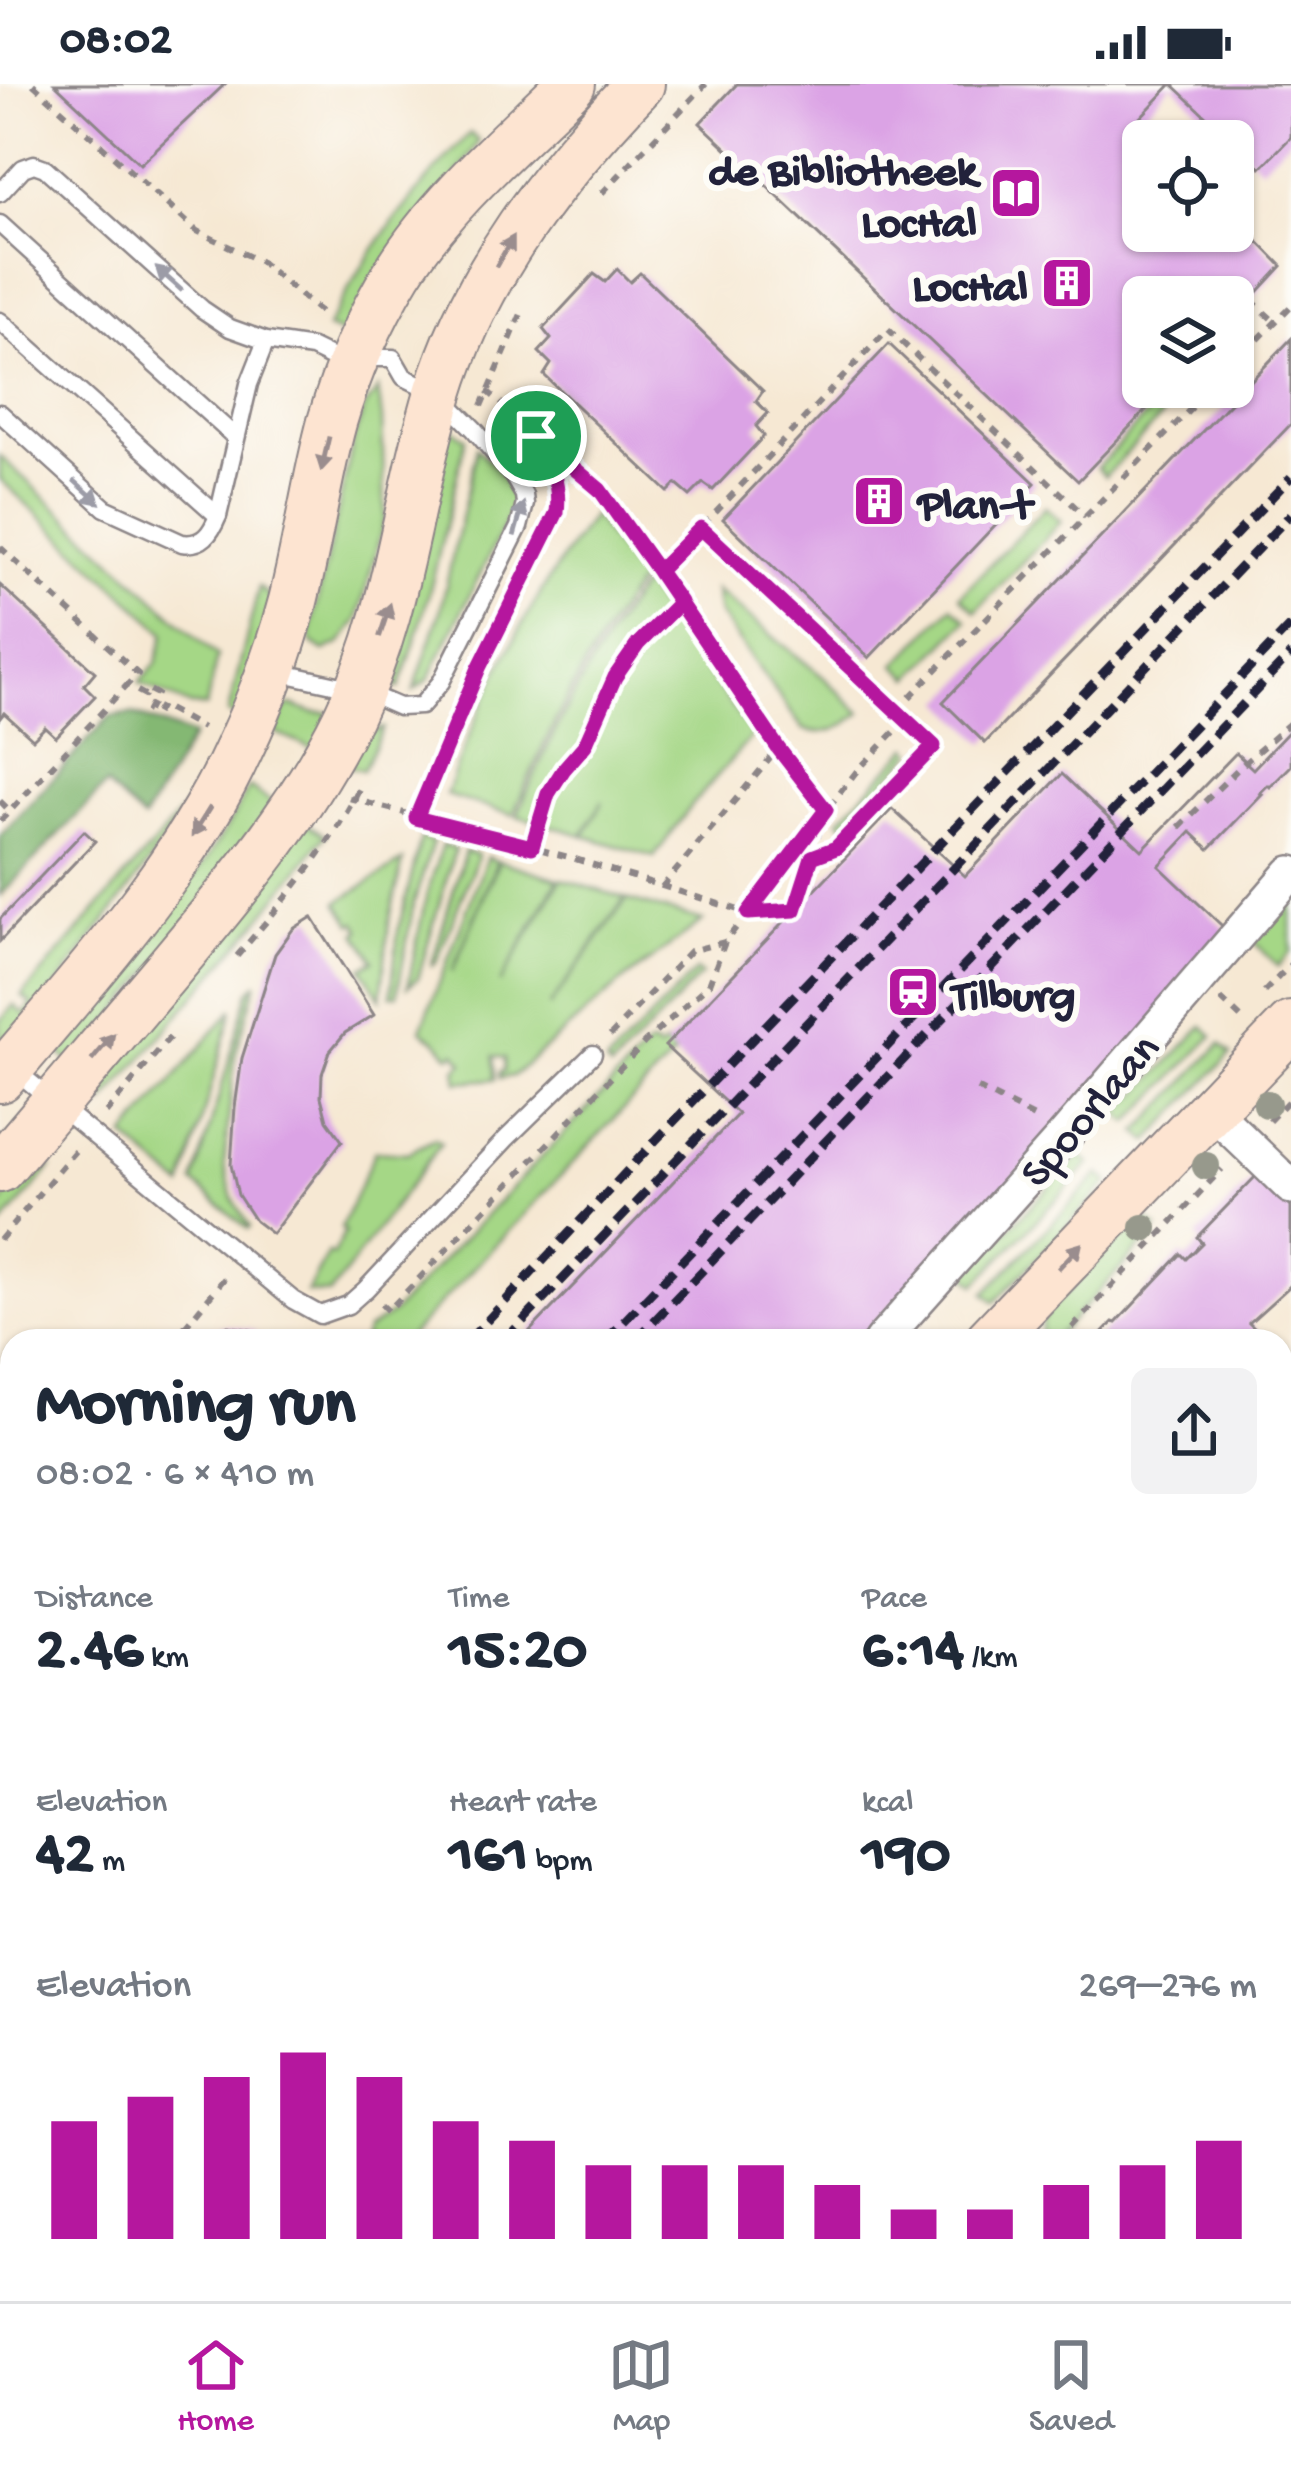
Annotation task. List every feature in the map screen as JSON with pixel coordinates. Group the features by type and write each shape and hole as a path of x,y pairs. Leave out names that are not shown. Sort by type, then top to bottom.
{"street":[{"path":"5,1072 178,859 240,748 293,601 333,422 351,367 388,290 422,238 473,179 571,84"},
{"path":"0,1168 247,876 330,752 360,690 394,592 439,394 472,310 514,235 560,172 640,84"},
{"name":"Spoorlaan","path":"903,1329 1291,873"},
{"name":"Spoorlaan","path":"1007,1329 1291,1026"},
{"path":"1210,1109 1291,1187"}],"lane":[{"path":"0,193 23,168 34,164 45,168 202,309 230,328 266,341 311,348 351,367 393,358 404,377 439,394 474,429 524,495 519,527 428,700 415,708 399,707 360,690 271,670"},
{"path":"0,224 235,437"},
{"path":"0,321 218,515"},
{"path":"0,413 105,508 191,544 211,531 218,515 249,384 266,341"},
{"path":"5,1072 55,1102 293,1300 320,1315 348,1305 366,1289 592,1054"}],"path":[{"path":"33,84 197,231 261,262 325,316"},
{"path":"602,194 706,84"},
{"path":"474,429 528,298"},
{"path":"1254,303 1275,322"},
{"path":"1254,344 1291,306"},
{"path":"658,571 888,329 1086,517"},
{"path":"488,391 600,490 826,810"},
{"path":"896,710 1192,408"},
{"path":"532,565 554,523 560,496 536,436"},
{"path":"701,528 934,746 836,848 812,857"},
{"path":"0,547 138,674 0,821"},
{"path":"532,847 548,794 585,745 615,677 638,644 680,602"},
{"path":"127,685 145,695 148,689 157,694 148,711 156,714 161,705 213,735"},
{"path":"416,818 470,690"},
{"path":"366,1289 388,1311 645,1042 709,983 725,942 856,772 907,719"},
{"path":"1179,827 1291,722"},
{"path":"662,887 778,748"},
{"path":"354,800 532,847 748,913 795,910 826,810"},
{"path":"0,801 10,811"},
{"path":"592,1054 690,951 725,942"},
{"path":"1280,975 1291,964"},
{"path":"977,1088 1066,1134"},
{"path":"1071,1329 1291,1098"},
{"path":"183,1329 242,1257"}],"green space":[{"path":"470,133 479,141 352,338 327,328 391,225"},
{"path":"378,389 385,517 358,619 341,643 324,651 312,643 310,634 355,434"},
{"path":"1155,408 1162,416 1105,476 1097,468"},
{"path":"448,426 466,438 428,595 399,688 385,683"},
{"path":"477,448 507,483 512,509 428,680 414,690 440,612"},
{"path":"0,456 217,656 206,707 191,706 139,683 156,664 165,633 0,479"},
{"path":"1045,507 1061,521 976,611 960,596"},
{"path":"593,515 640,580 569,694 513,815 446,795 509,649"},
{"path":"643,584 753,735 654,857 584,836 603,801 582,835 517,816 573,696"},
{"path":"259,587 274,600 243,720 228,713"},
{"path":"715,590 861,713 834,730 803,729 719,614"},
{"path":"952,606 967,620 911,678 896,665"},
{"path":"291,705 330,713 318,751 275,733 285,708"},
{"path":"133,714 193,736 143,820 106,785 0,896 0,836 110,716"},
{"path":"383,728 363,770 333,763 362,734"},
{"path":"909,747 914,752 844,825 839,820"},
{"path":"220,767 0,1063 0,1021 14,1005 24,1014 32,1004 22,996"},
{"path":"249,787 283,809 74,1066 58,1052 67,1034 188,885"},
{"path":"299,819 325,835 258,922 103,1104 101,1084"},
{"path":"421,838 433,842 414,902 397,995 391,995 398,931"},
{"path":"442,845 455,849 418,978 408,986 425,901"},
{"path":"465,851 478,855 431,967"},
{"path":"487,857 497,861 452,972 499,861 558,879 500,983 561,879 625,898 549,1007 627,899 703,921 622,982 513,1076 500,1078 505,1058 494,1056 495,1079 458,1082 456,1069 464,1063 456,1052 450,1056 421,1030"},
{"path":"403,861 389,922 381,998 362,968 374,960 357,933 361,930 338,902"},
{"path":"1291,883 1291,952 1278,966 1244,932"},
{"path":"696,971 701,975 611,1069 606,1064"},
{"path":"257,982 235,1056 224,1164 233,1199 248,1229 194,1183 249,991"},
{"path":"233,1009 183,1187 125,1137"},
{"path":"1203,1026 1213,1036 1129,1123 1119,1114"},
{"path":"1221,1044 1231,1054 1148,1142 1138,1132"},
{"path":"665,1045 675,1054 416,1329 369,1329 391,1314 648,1046 659,1050"},
{"path":"435,1139 441,1143 330,1294 307,1292 345,1231 341,1228 375,1151 407,1153"},
{"path":"1080,1155 1090,1164 976,1284 965,1274"},
{"path":"51,1168 0,1228 1,1206 15,1187"},
{"path":"1099,1174 1109,1182 995,1302 985,1293"},
{"path":"1142,1214 1158,1229 1063,1329 1042,1329 1047,1312"}],"building":[{"path":"55,84 225,84 140,164"},
{"name":"LocHal","path":"737,84 1172,84 1138,120 1122,120 1122,252 1254,252 1254,237 1282,266 1254,296 1254,276 1122,276 1122,408 1148,408 1078,481 700,123"},
{"path":"1172,84 1291,84 1291,137 1261,168 1254,161 1254,120 1210,120"},
{"path":"617,269 630,282 640,273 763,391 756,401 768,413 756,426 764,436 713,490 703,483 690,496 676,484 668,492 544,375 551,364 539,352 551,339 543,329 594,274 605,282"},
{"path":"1291,339 1291,424 985,743 943,702 1225,408 1254,408 1254,378"},
{"name":"Plan-t","path":"889,344 1035,483 869,658 723,519"},
{"path":"0,585 95,672 84,685 95,696 56,737 45,727 33,739 4,713 0,718"},
{"path":"1291,729 1291,766 1209,849 1191,832 1159,866 1239,942 869,1329 532,1329 738,1114 665,1046 892,809 965,876 1062,774 1142,850 1236,753 1253,769"},
{"path":"84,831 95,841 0,941 0,919"},
{"path":"312,917 374,1015 345,1033 330,1051 321,1097 327,1120 342,1141 272,1234 255,1221 238,1195 231,1165 235,1107 242,1058 275,954 293,929"},
{"path":"1257,1175 1291,1207 1291,1285 1249,1323 1255,1329 1106,1329 1181,1254 1186,1259 1202,1243 1197,1237"}],"railway":[{"path":"479,1329 1291,477"},
{"path":"515,1329 1291,514"},
{"path":"616,1329 1291,625"},
{"path":"646,1329 1291,654"}],"place":[{"name":"de Bibliotheek LocHal","path":"1016,193"},
{"name":"LocHal","path":"1067,283"},
{"name":"Plan-t","path":"879,501"},
{"name":"Tilburg","path":"913,992"}],"route":[{"path":"536,436 560,496 554,523 479,668 416,818 532,847 548,794 585,745 615,677 638,644 680,602 658,571 701,528 934,746 836,848 812,857 795,910 748,913 826,810 778,748 680,602 600,490 536,436"}]}
